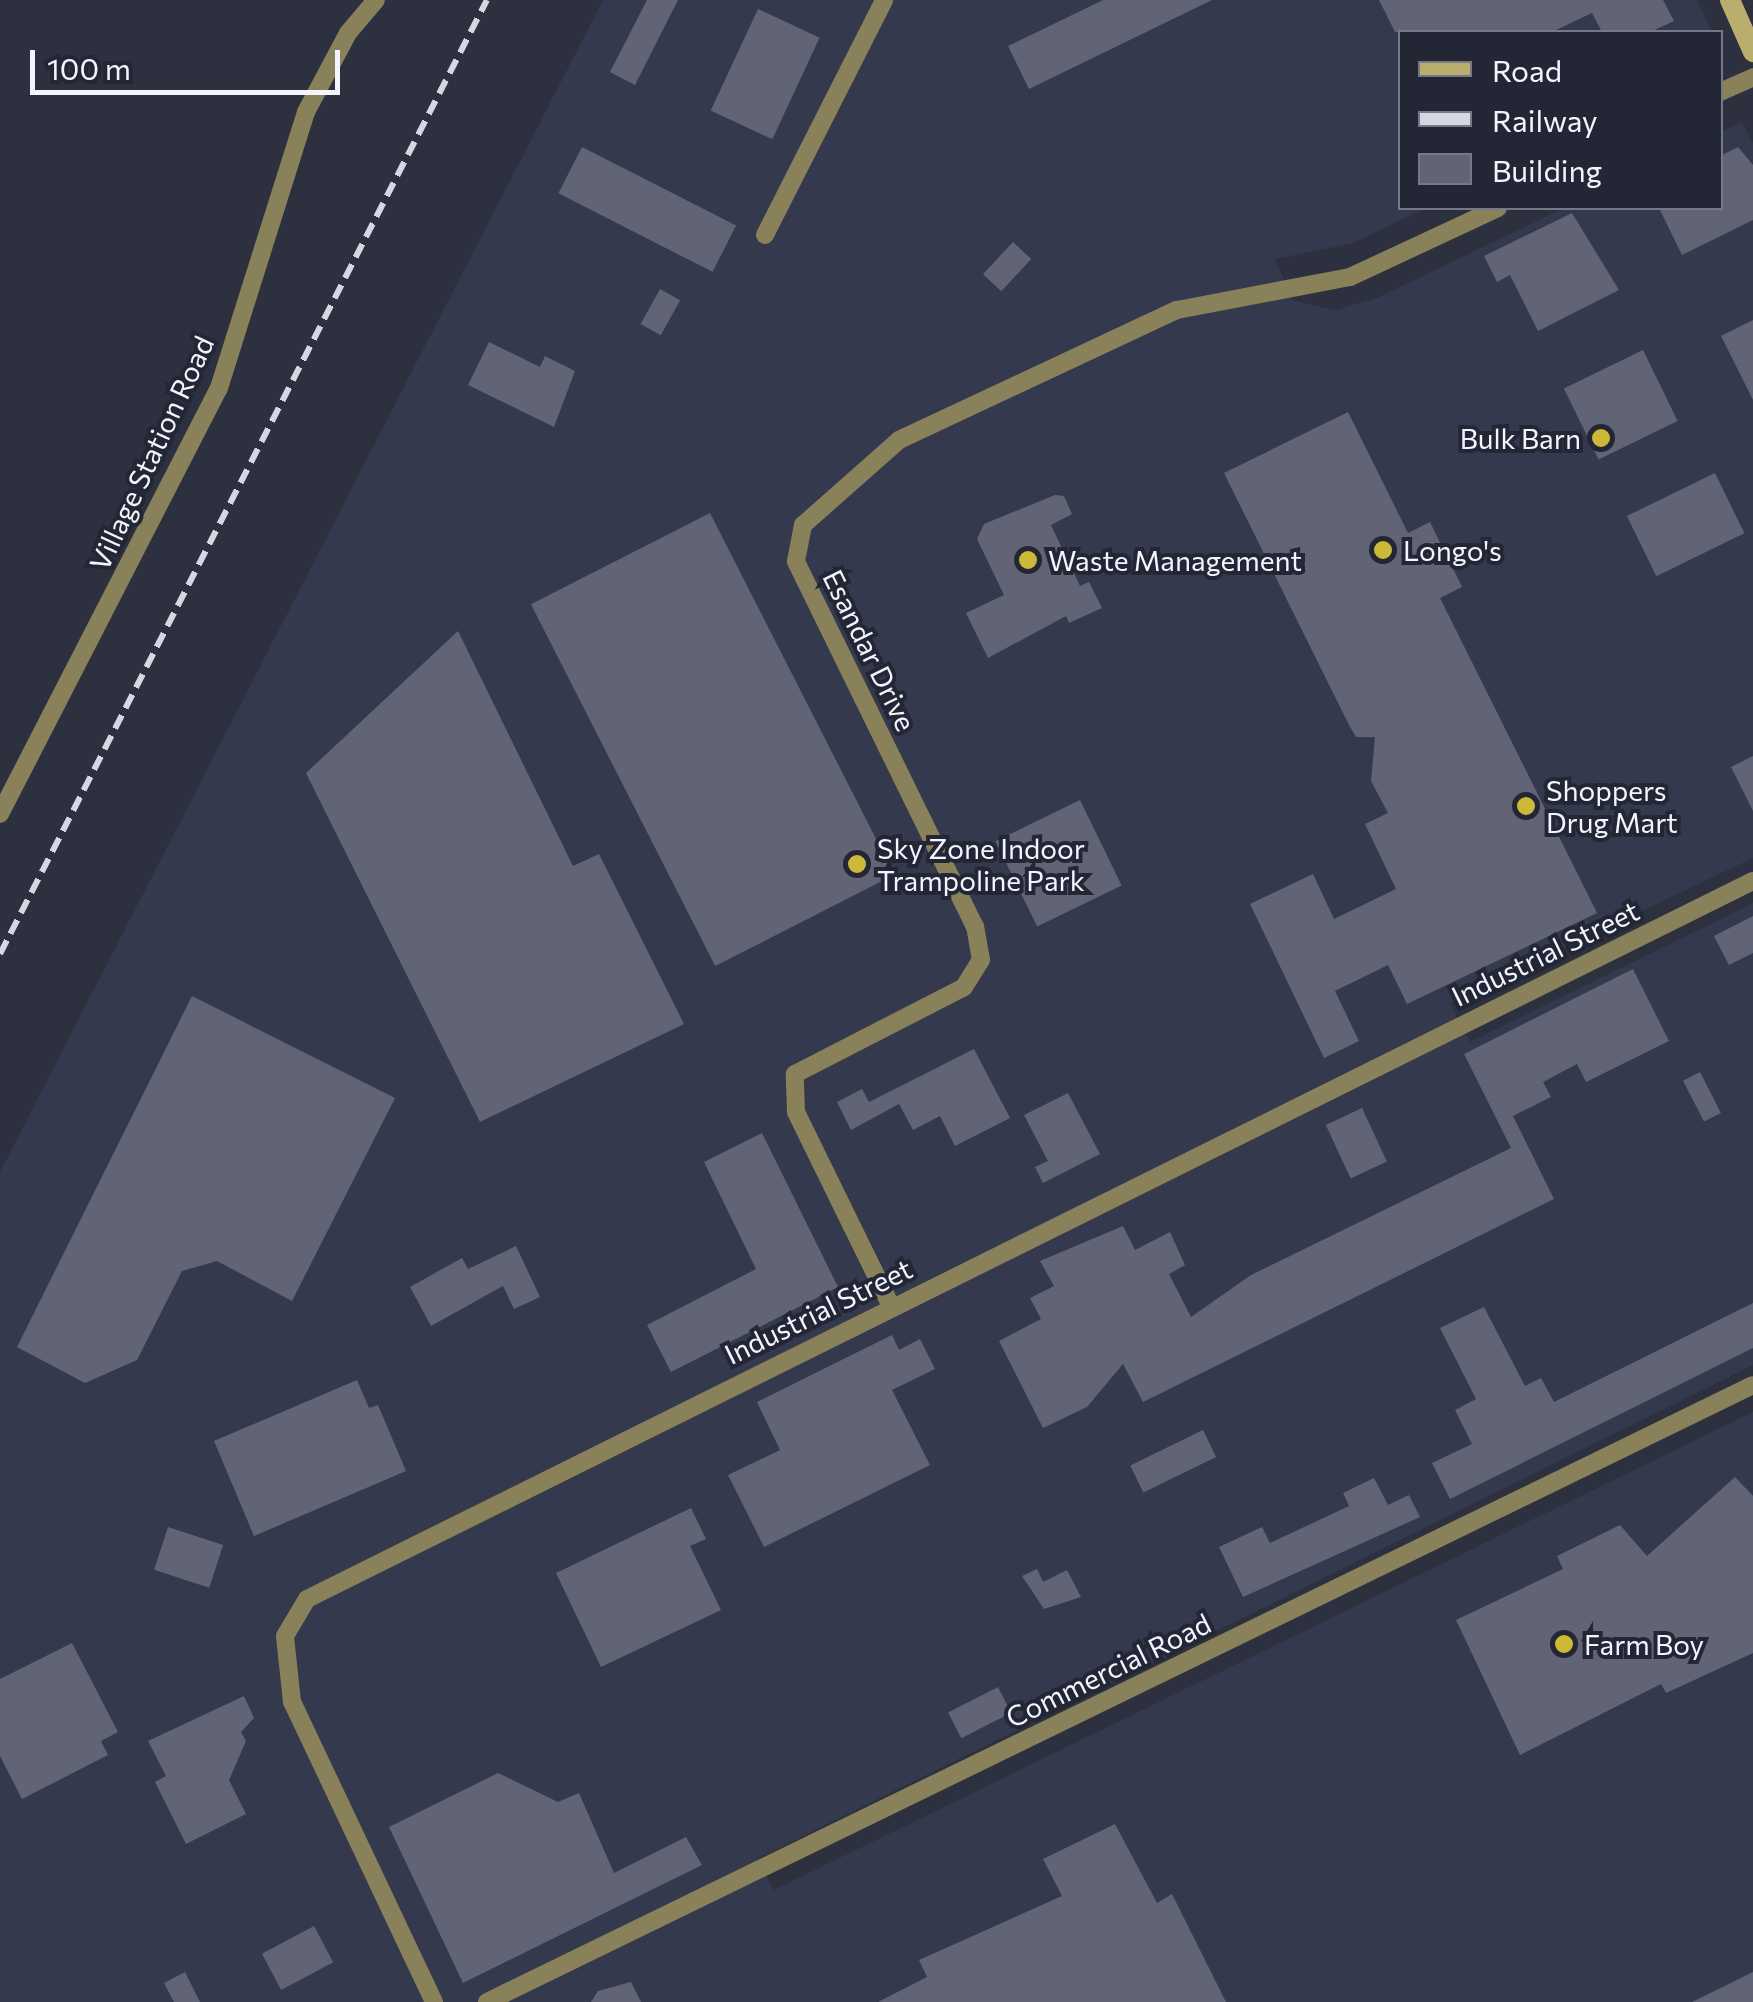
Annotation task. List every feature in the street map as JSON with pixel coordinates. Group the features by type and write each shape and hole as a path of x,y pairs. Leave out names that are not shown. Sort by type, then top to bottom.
{"main road":[{"path":"1730,0 1753,52"}],"street":[{"name":"Village Station Road","path":"0,814 218,388 306,112 348,34 376,0"},
{"path":"764,236 884,0"},
{"path":"1723,91 1753,77"},
{"name":"Esandar Drive","path":"892,1306 796,1112 796,1074 964,987 981,960 976,927 796,561 803,525 899,440 1176,310 1350,278 1494,210"},
{"name":"Industrial Street","path":"434,2002 292,1702 284,1636 300,1608 319,1589 1753,881"},
{"name":"Commercial Road","path":"487,2002 1753,1385"}],"shaded area":[{"path":"603,0 1697,0 1711,30 1398,30 1398,210 1422,210 1353,243 1275,259 1292,300 1335,310 1377,298 1560,210 1723,210 1723,131 1742,122 1753,143 1753,858 1450,1003 1470,1042 1753,903 1753,1365 757,1859 774,1890 1753,1412 1753,2002 0,2002 0,1172"}],"building":[{"path":"647,0 678,0 635,85 610,72"},
{"path":"1103,0 1212,0 1029,89 1008,46"},
{"path":"1379,0 1663,0 1674,21 1654,30 1601,30 1592,13 1556,30 1395,32"},
{"path":"758,9 820,38 772,139 711,111"},
{"path":"582,147 736,226 713,272 558,193"},
{"path":"1738,147 1753,165 1753,220 1682,255 1660,210 1723,210 1723,154"},
{"path":"1572,213 1619,290 1538,331 1510,275 1497,282 1484,256"},
{"path":"1013,242 1031,259 1001,291 983,274"},
{"path":"660,289 680,300 661,335 641,324"},
{"path":"1753,320 1753,400 1721,336"},
{"path":"489,342 540,367 545,356 575,371 554,427 468,385"},
{"path":"1643,350 1678,421 1599,460 1564,389"},
{"path":"1348,412 1408,533 1430,522 1462,587 1440,598 1597,913 1407,1004 1388,965 1335,991 1359,1041 1324,1058 1250,904 1313,874 1334,919 1396,889 1365,824 1388,813 1371,781 1375,737 1356,737 1349,725 1224,473"},
{"path":"1715,473 1744,533 1656,576 1627,516"},
{"name":"Waste Management","path":"1055,495 1064,496 1072,514 1051,525 1080,586 1089,582 1102,608 1069,623 1066,616 988,658 966,613 1004,595 977,539 984,524"},
{"path":"710,513 894,875 715,966 531,604"},
{"path":"458,631 573,866 599,854 684,1024 480,1122 306,773"},
{"path":"1753,756 1753,811 1731,767"},
{"path":"1080,800 1122,885 1037,927 996,841"},
{"path":"1753,916 1753,953 1729,965 1714,936"},
{"path":"1633,969 1669,1041 1586,1082 1577,1064 1543,1082 1551,1097 1513,1116 1554,1199 1143,1402 1123,1364 1087,1407 1043,1428 999,1341 1041,1319 1030,1298 1054,1286 1040,1261 1123,1226 1135,1250 1170,1232 1185,1265 1169,1274 1191,1317 1251,1275 1511,1148 1464,1054"},
{"path":"192,996 395,1098 292,1301 217,1261 182,1271 137,1360 85,1383 17,1347"},
{"path":"974,1049 1010,1118 955,1146 940,1116 913,1130 899,1104 851,1130 837,1102 862,1089 869,1102"},
{"path":"1700,1072 1721,1113 1704,1122 1683,1081"},
{"path":"1068,1093 1100,1154 1043,1183 1035,1167 1048,1161 1024,1115"},
{"path":"1362,1108 1387,1161 1351,1178 1326,1125"},
{"path":"762,1133 838,1287 671,1372 647,1325 756,1269 704,1162"},
{"path":"516,1246 540,1297 514,1309 503,1286 431,1326 410,1287 462,1258 468,1269"},
{"path":"1753,1303 1753,1348 1450,1499 1432,1463 1472,1444 1455,1410 1476,1399 1440,1328 1484,1307 1525,1386 1541,1378 1554,1402"},
{"path":"892,1335 899,1350 920,1339 935,1369 892,1390 930,1465 764,1547 728,1475 780,1450 757,1402"},
{"path":"357,1380 369,1408 378,1405 406,1471 254,1536 214,1441"},
{"path":"1203,1430 1216,1457 1143,1492 1130,1466"},
{"path":"1735,1477 1753,1496 1753,1653 1666,1693 1661,1684 1520,1755 1456,1620 1563,1569 1557,1556 1620,1525 1647,1556"},
{"path":"1374,1478 1388,1505 1409,1495 1420,1517 1243,1597 1219,1547 1262,1527 1270,1543 1349,1506 1343,1493"},
{"path":"691,1508 706,1539 690,1546 721,1610 601,1667 556,1573"},
{"path":"168,1527 223,1545 209,1588 154,1570"},
{"path":"1037,1569 1043,1582 1067,1570 1081,1597 1044,1609 1022,1576"},
{"path":"72,1643 118,1732 101,1741 108,1755 22,1799 0,1756 0,1679"},
{"path":"998,1687 1011,1713 961,1738 948,1712"},
{"path":"244,1696 254,1718 241,1732 246,1741 229,1780 246,1814 186,1844 155,1782 166,1776 148,1741"},
{"path":"498,1773 558,1802 579,1793 614,1873 686,1837 702,1865 463,1983 389,1827"},
{"path":"1115,1824 1157,1903 1172,1894 1226,2002 878,2002 927,1977 919,1960 1062,1896 1043,1859"},
{"path":"314,1926 333,1962 281,1990 262,1954"},
{"path":"185,1972 200,2002 174,2002 164,1983"},
{"path":"1753,1972 1753,2002 1692,2002"},
{"path":"631,1982 641,2002 591,2002 598,1991"}],"railway":[{"path":"0,954 487,0"}],"place":[{"name":"Bulk Barn","path":"1601,438"},
{"name":"Longo's","path":"1383,550"},
{"name":"Waste Management","path":"1028,560"},
{"name":"Shoppers Drug Mart","path":"1526,806"},
{"name":"Sky Zone Indoor Trampoline Park","path":"857,864"},
{"name":"Farm Boy","path":"1564,1644"}]}
